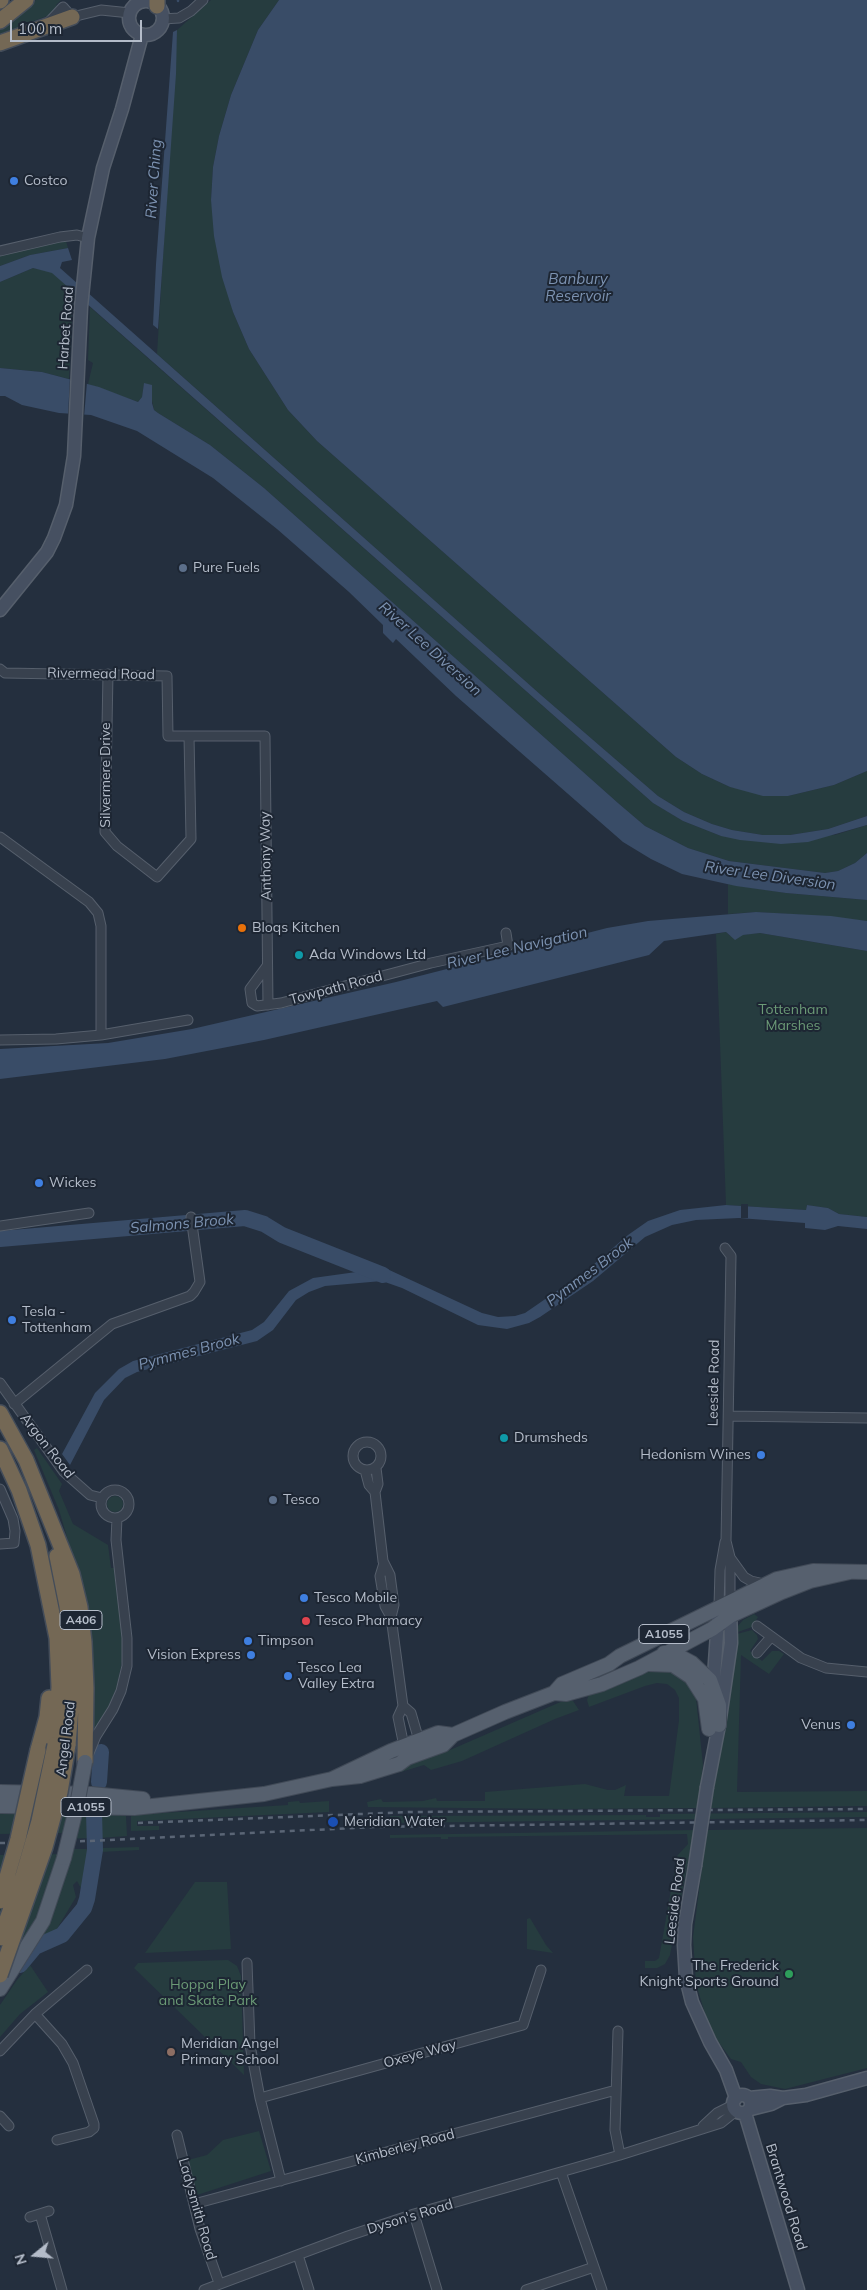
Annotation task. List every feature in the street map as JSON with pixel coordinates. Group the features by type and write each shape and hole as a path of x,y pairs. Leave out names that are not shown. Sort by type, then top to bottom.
{"highway":[{"path":"0,21 26,0"},
{"path":"0,43 46,26 68,12"},
{"name":"A406","path":"0,1414 26,1460 42,1497 66,1556 80,1607 86,1688 87,1753"},
{"name":"A406","path":"0,1449 30,1518 45,1570 52,1614"},
{"name":"Angel Road","path":"0,1938 23,1876 61,1745 72,1696 70,1633 63,1581 42,1497"},
{"path":"0,1901 16,1846 47,1717 51,1683 52,1614"},
{"name":"Angel Road","path":"0,1975 45,1847 60,1792 59,1677 57,1638 52,1614"}],"main road":[{"name":"A1055","path":"554,1693 562,1684 610,1664 620,1656 764,1584 804,1572 822,1570 867,1572"},
{"name":"A1055","path":"0,1806 134,1808 171,1802 264,1794 332,1779 410,1753 443,1745 453,1735 554,1693 578,1691 639,1668 730,1616 791,1588 820,1578 850,1572"},
{"path":"729,1602 730,1616"},
{"path":"610,1664 648,1653 667,1653 692,1663 714,1687 719,1706 714,1727"},
{"path":"639,1668 664,1663 681,1669 691,1677 705,1699 714,1727"},
{"name":"A1055","path":"410,1753 420,1739 438,1733 453,1735"},
{"name":"A406","path":"0,1989 34,1936 49,1907 69,1841 87,1753"},
{"name":"A1055","path":"0,1792 91,1794 171,1802"}],"street":[{"path":"159,8 156,32 142,35 132,28 129,19 130,13 141,2 151,2 179,18 191,11 203,0"},
{"path":"68,12 101,10 130,13"},
{"name":"Harbet Road","path":"0,610 41,559 54,538 68,498 76,429 81,307 88,238 103,168 122,109 142,35"},
{"path":"0,251 60,237 77,235 88,238"},
{"name":"Rivermead Road","path":"0,670 5,673 167,676 168,736 265,736"},
{"name":"Silvermere Drive","path":"108,674 105,832 117,846 156,878 191,838 189,736"},
{"name":"Anthony Way","path":"265,736 268,1006"},
{"path":"0,836 89,902 98,913 101,926 101,1035"},
{"name":"Towpath Road","path":"268,1006 431,963 508,946 506,933"},
{"path":"267,966 250,989 250,996 252,1003 257,1006 268,1006"},
{"path":"0,1040 56,1040 101,1035 188,1020"},
{"path":"0,1226 89,1213"},
{"path":"14,1404 112,1324 190,1296 194,1292 200,1282 192,1220"},
{"name":"Leeside Road","path":"724,1248 731,1256 726,1541 720,1570 729,1602"},
{"name":"Argon Road","path":"0,1383 70,1479 90,1495 102,1498"},
{"path":"729,1416 867,1418"},
{"path":"376,1468 365,1470 356,1465 353,1456 357,1447 364,1442 376,1445 381,1452 381,1461 376,1468 378,1484 375,1492 384,1563 380,1576 385,1606 391,1617 403,1706 398,1717 410,1753"},
{"path":"365,1470 369,1486 375,1492"},
{"path":"0,1489 13,1519 14,1543 0,1544"},
{"path":"115,1489 126,1494 129,1507 125,1515 117,1518 109,1516 103,1511 102,1498 107,1492 115,1489"},
{"path":"87,1753 113,1709 121,1691 127,1666 127,1638 116,1540 117,1518"},
{"name":"Leeside Road","path":"726,1541 734,1566 744,1577 764,1584"},
{"name":"Leeside Road","path":"714,1687 717,1625 729,1602 730,1557"},
{"path":"714,1687 725,1630 730,1616"},
{"name":"Leeside Road","path":"730,1616 732,1636 714,1727 712,1758 684,1938 686,1978 692,2002 742,2104"},
{"path":"757,1626 801,1658 826,1668 867,1672"},
{"path":"757,1653 771,1637"},
{"path":"403,1706 411,1713 420,1739"},
{"path":"247,1963 250,2045 260,2098 281,2181"},
{"path":"0,2051 35,2014 87,1970"},
{"name":"Oxeye Way","path":"260,2098 523,2025 541,1970"},
{"path":"35,2014 62,2044 72,2063 94,2124 94,2128 89,2132 57,2140"},
{"path":"618,2031 615,2130 620,2155"},
{"path":"742,2104 771,2104 783,2098 821,2092 867,2078"},
{"name":"Kimberley Road","path":"194,2204 616,2090"},
{"name":"Dyson's Road","path":"204,2290 414,2214 620,2155 721,2122 742,2104"},
{"name":"Brantwood Road","path":"742,2104 798,2290"},
{"path":"0,2116 9,2126"},
{"name":"Ladysmith Road","path":"177,2135 194,2204 219,2283"},
{"path":"562,2172 602,2290"},
{"path":"30,2217 45,2212 62,2290"},
{"path":"414,2214 437,2290"},
{"path":"298,2255 309,2290"},
{"path":"526,2290 594,2267"}],"green space":[{"path":"36,0 61,0 56,5 58,7 47,16 0,34 0,29"},
{"path":"211,0 279,0 258,30 231,95 219,136 213,167 211,200 233,312 249,349 288,410 317,441 676,757 702,774 730,787 788,796 834,785 867,771 867,816 828,829 790,835 763,835 732,830 712,824 684,812 658,796 541,695 157,354 177,30"},
{"path":"58,240 66,241 68,248 30,255 0,266 0,254"},
{"path":"33,268 52,272 73,291 69,379 42,372 0,368 0,282"},
{"path":"90,307 653,803 683,821 721,836 835,835 867,825 867,853 855,863 838,871 825,873 729,861 688,848 645,826 264,488 210,445 154,410 151,396 144,384 142,397 138,402 88,384 93,363 88,360"},
{"path":"728,884 786,893 867,900 867,921 756,912 728,914"},
{"name":"Tottenham Marshes","path":"726,932 730,936 760,933 867,951 867,1217 839,1214 828,1208 807,1205 806,1210 726,1205 716,934"},
{"path":"37,1448 62,1484 59,1491 73,1524 108,1545 111,1568 114,1568 123,1644 122,1662 117,1686 109,1706 95,1729 92,1728 77,1571 59,1510 34,1450"},
{"path":"112,1496 118,1496 123,1501 121,1510 112,1512 107,1507 107,1501"},
{"path":"754,1614 758,1617 752,1627 738,1632 737,1627 743,1620"},
{"path":"752,1630 758,1639 750,1651 762,1661 772,1651 779,1651 784,1654 769,1674 741,1655 737,1792 867,1791 867,1806 711,1808 737,1634"},
{"path":"668,1667 688,1683 696,1698 703,1765 698,1808 368,1807 367,1802 381,1799 383,1802 423,1801 436,1798 437,1801 485,1801 485,1792 585,1784 608,1790 615,1790 626,1785 624,1796 669,1796 679,1720 679,1698 675,1690 667,1684 657,1683 589,1707 587,1700 589,1694 646,1669"},
{"path":"565,1700 573,1701 579,1710 462,1761 431,1770 424,1765 401,1772 395,1769 450,1750"},
{"path":"299,1801 300,1803 329,1801 329,1812 137,1821 137,1826 159,1826 159,1830 131,1831 131,1815 288,1805 288,1802"},
{"path":"0,1811 88,1811 89,1838 67,1839 66,1833 0,1834"},
{"path":"99,1812 126,1816 127,1836 100,1838"},
{"path":"867,1812 867,1817 390,1823 390,1816 646,1815 646,1817 660,1817 660,1814"},
{"name":"The Frederick Knight Sports Ground","path":"867,1828 867,2068 785,2089 761,2084 751,2077 741,2062 731,2059 717,2040 708,2023 696,1984 693,1937 707,1830"},
{"path":"694,1830 670,1955 665,1964 657,1968 645,1968 645,1961 655,1961 659,1958 677,1856 688,1844 687,1834 448,1837 448,1839 441,1839 441,1837 390,1838 390,1835"},
{"path":"139,1847 139,1850 100,1852 101,1848"},
{"path":"67,1849 89,1849 82,1896 82,1890 77,1881 73,1885 76,1897 55,1932 34,1940 9,1963 0,1930 0,1855 67,1854"},
{"path":"195,1882 227,1882 231,1949 145,1953"},
{"path":"530,1918 553,1953 527,1949 527,1919"},
{"name":"Hoppa Play and Skate Park","path":"228,1960 237,1966 241,1976 244,2075 134,1968 138,1963"},
{"path":"30,1965 48,1992 20,2014 0,2037 0,2005"},
{"path":"259,2131 271,2171 197,2195 188,2160 207,2155 223,2140"}],"water":[{"name":"Banbury Reservoir","path":"279,0 867,0 867,771 834,785 788,796 763,796 730,787 702,774 676,757 317,441 288,410 249,349 233,312 222,277 214,236 211,200 213,167 219,136 231,95 258,30"},
{"path":"177,30 176,74 158,329 153,325 156,264 173,32"},
{"path":"68,248 72,260 62,262 60,268 541,695 658,796 684,812 712,824 732,830 763,835 790,835 828,829 867,816 867,825 808,842 781,844 740,840 721,836 683,821 653,803 52,273 33,268 0,282 0,266 30,255"},
{"name":"River Lee Diversion","path":"0,368 42,372 99,387 138,402 142,397 144,383 152,385 154,410 210,445 264,488 645,826 688,848 729,861 825,873 838,871 855,863 867,853 867,900 786,893 736,886 682,874 651,859 623,842 456,696 396,639 393,643 383,633 383,625 349,592 277,529 213,478 137,431 91,415 59,413 22,405 5,396 0,396"},
{"path":"756,912 831,916 867,921 867,951 760,933 743,935 735,940 726,932 664,941 649,955 443,1007 437,1001 264,1040 165,1059 0,1079 0,1049 108,1043 192,1029 396,982 607,928 648,921"},
{"path":"726,1205 806,1210 807,1205 828,1208 839,1214 867,1217 867,1229 838,1226 825,1230 805,1228 805,1223 739,1218 696,1220 672,1225 645,1237 593,1281 540,1317 529,1323 507,1329 478,1325 402,1288 382,1281 325,1286 309,1292 296,1300 273,1330 257,1341 137,1372 125,1378 104,1400 70,1465 62,1454 95,1393 119,1369 133,1361 252,1330 264,1322 289,1291 313,1278 385,1268 482,1313 498,1317 515,1316 525,1313 586,1271 628,1235 648,1221 680,1210"}],"pier":[{"path":"70,377 87,382 84,417 68,416"},
{"path":"741,1204 748,1204 748,1218 741,1218"}],"waterway":[{"name":"Salmons Brook","path":"0,1239 245,1218 264,1224 282,1235 383,1275"},
{"name":"Pymmes Brook","path":"99,1782 101,1752"},
{"name":"Pymmes Brook","path":"20,1965 35,1947 62,1935 84,1908 95,1850 94,1812"}],"railway":[{"path":"138,1823 410,1812 867,1809"},
{"path":"0,1843 89,1841 373,1827 867,1820"}],"place":[{"name":"Costco","path":"14,181"},
{"name":"Pure Fuels","path":"183,568"},
{"name":"Bloqs Kitchen","path":"242,928"},
{"name":"Ada Windows Ltd","path":"299,955"},
{"name":"Wickes","path":"39,1183"},
{"name":"Tesla - Tottenham","path":"12,1320"},
{"name":"Drumsheds","path":"504,1438"},
{"name":"Hedonism Wines","path":"761,1455"},
{"name":"Tesco","path":"273,1500"},
{"name":"Tesco Mobile","path":"304,1598"},
{"name":"Tesco Pharmacy","path":"306,1621"},
{"name":"Timpson","path":"248,1641"},
{"name":"Vision Express","path":"251,1655"},
{"name":"Tesco Lea Valley Extra","path":"288,1676"},
{"name":"Venus","path":"851,1725"},
{"name":"Meridian Water","path":"333,1822"},
{"name":"The Frederick Knight Sports Ground","path":"789,1974"},
{"name":"Meridian Angel Primary School","path":"171,2052"}],"water label":[{"name":"River Ching","path":"154,179"},
{"name":"River Lee Navigation","path":"517,948"}]}
